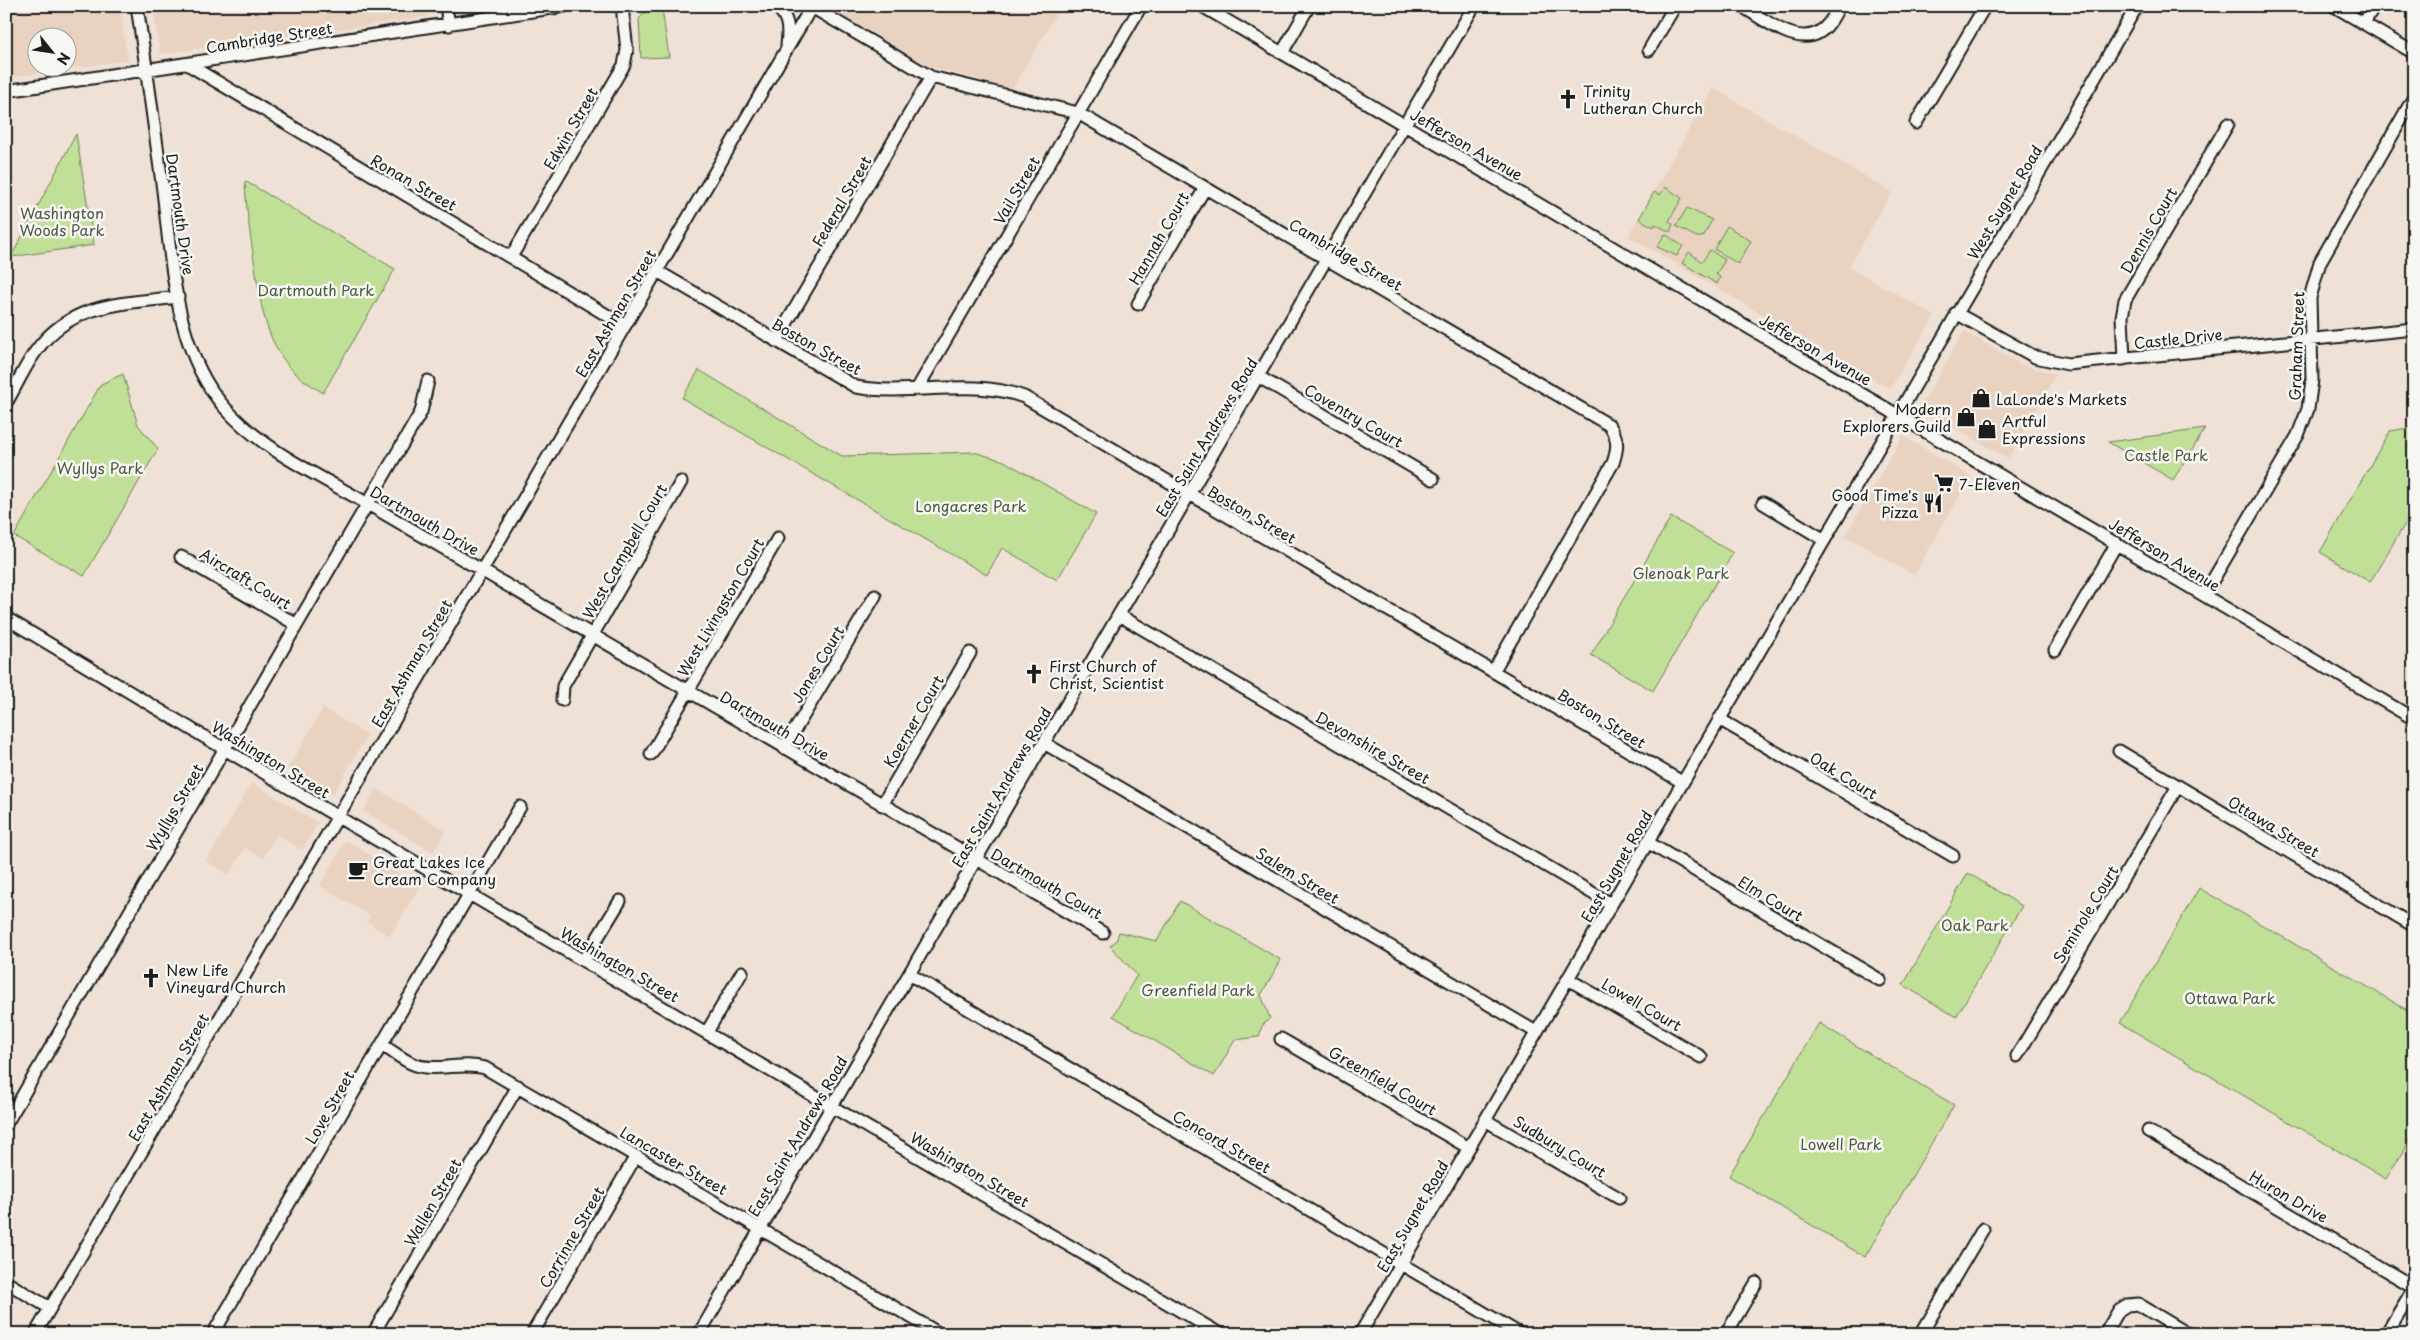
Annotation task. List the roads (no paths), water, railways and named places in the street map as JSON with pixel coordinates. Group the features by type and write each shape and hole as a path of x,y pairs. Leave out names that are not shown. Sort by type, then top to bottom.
{"street":[{"name":"Dartmouth Drive","path":"137,6 178,297 187,336 199,367 211,389 243,426 264,442 368,504 976,860"},
{"path":"446,6 448,25"},
{"name":"Cambridge Street","path":"6,91 188,65 565,6"},
{"name":"Edwin Street","path":"512,258 624,65 627,50 622,6"},
{"path":"775,6 783,14 787,22 787,48"},
{"name":"Cambridge Street","path":"811,6 931,77 1078,113 1609,425 1616,435 1618,449 1613,464 1494,670"},
{"name":"East Ashman Street","path":"35,1334 811,6"},
{"name":"Vail Street","path":"917,389 1141,6"},
{"name":"Jefferson Avenue","path":"1202,6 1897,413 2414,719"},
{"path":"1282,53 1309,6"},
{"name":"East Saint Andrews Road","path":"699,1334 1474,6"},
{"path":"1650,50 1674,6"},
{"path":"1742,6 1788,34 1798,36 1819,32 1829,25 1839,6"},
{"path":"1916,123 1985,6"},
{"name":"West Sugnet Road","path":"1897,413 2137,6"},
{"path":"2334,6 2414,53"},
{"path":"2364,23 2374,6"},
{"name":"Ronan Street","path":"188,65 625,326"},
{"name":"Federal Street","path":"776,341 931,77"},
{"name":"Graham Street","path":"2204,595 2298,435 2308,409 2312,380 2310,298 2320,262 2414,98"},
{"name":"Dennis Court","path":"2124,359 2122,317 2125,300 2228,124"},
{"name":"Hannah Court","path":"1138,304 1205,188"},
{"name":"Boston Street","path":"657,271 856,386 876,390 990,387 1024,397 1494,670 1682,782"},
{"path":"6,403 39,347 62,323 90,309 178,297"},
{"name":"Castle Drive","path":"1956,312 2021,351 2048,361 2068,364 2414,330"},
{"name":"Coventry Court","path":"1259,377 1433,479"},
{"name":"Wyllys Street","path":"6,1124 421,412 428,382"},
{"name":"East Sugnet Road","path":"1360,1334 1897,413"},
{"name":"West Campbell Court","path":"562,700 563,686 681,482"},
{"path":"1762,503 1823,539"},
{"name":"West Livingston Court","path":"652,754 778,538"},
{"path":"2055,650 2117,543"},
{"name":"Aircraft Court","path":"181,557 297,625"},
{"name":"Jones Court","path":"784,748 875,596"},
{"name":"Devonshire Street","path":"1119,615 1611,904"},
{"name":"Washington Street","path":"6,618 338,817 1220,1334"},
{"name":"Koerner Court","path":"882,805 970,653"},
{"name":"Oak Court","path":"1719,718 1953,856"},
{"name":"Salem Street","path":"1044,743 1536,1032"},
{"name":"Ottawa Street","path":"2119,751 2414,926"},
{"name":"Seminole Court","path":"2017,1056 2178,786"},
{"name":"Love Street","path":"213,1334 520,807"},
{"name":"Elm Court","path":"1647,842 1880,980"},
{"name":"Dartmouth Court","path":"976,860 1103,933"},
{"path":"584,960 620,900"},
{"path":"707,1032 742,972"},
{"name":"Concord Street","path":"909,974 1520,1334"},
{"name":"Lowell Court","path":"1568,978 1701,1056"},
{"name":"Greenfield Court","path":"1281,1039 1469,1148"},
{"name":"Lancaster Street","path":"382,1046 413,1064 433,1067 474,1065 485,1068 940,1334"},
{"name":"Wallen Street","path":"373,1334 518,1086"},
{"name":"Sudbury Court","path":"1485,1120 1619,1198"},
{"name":"Huron Drive","path":"2148,1131 2414,1287"},
{"name":"Corrinne Street","path":"532,1334 636,1156"},
{"path":"1921,1334 1982,1229"},
{"path":"6,1282 50,1308"},
{"path":"1726,1334 1756,1283"},
{"path":"2386,1334 2414,1287"},
{"path":"2105,1334 2119,1310 2127,1305 2138,1304 2188,1334"}],"place":[{"name":"Trinity Lutheran Church","path":"1568,99"},
{"name":"LaLonde's Markets","path":"1981,398"},
{"name":"Modern Explorers Guild","path":"1966,417"},
{"name":"Artful Expressions","path":"1987,429"},
{"name":"7-Eleven","path":"1944,483"},
{"name":"Good Time's Pizza","path":"1933,503"},
{"name":"First Church of Christ, Scientist","path":"1034,674"},
{"name":"Great Lakes Ice Cream Company","path":"358,870"},
{"name":"New Life Vineyard Church","path":"151,978"}],"park label":[{"name":"Washington Woods Park","path":"62,220"},
{"name":"Dartmouth Park","path":"316,289"},
{"name":"Castle Park","path":"2166,454"},
{"name":"Wyllys Park","path":"100,467"},
{"name":"Longacres Park","path":"971,505"},
{"name":"Glenoak Park","path":"1681,572"},
{"name":"Oak Park","path":"1975,924"},
{"name":"Greenfield Park","path":"1198,989"},
{"name":"Ottawa Park","path":"2230,997"},
{"name":"Lowell Park","path":"1841,1143"}]}
